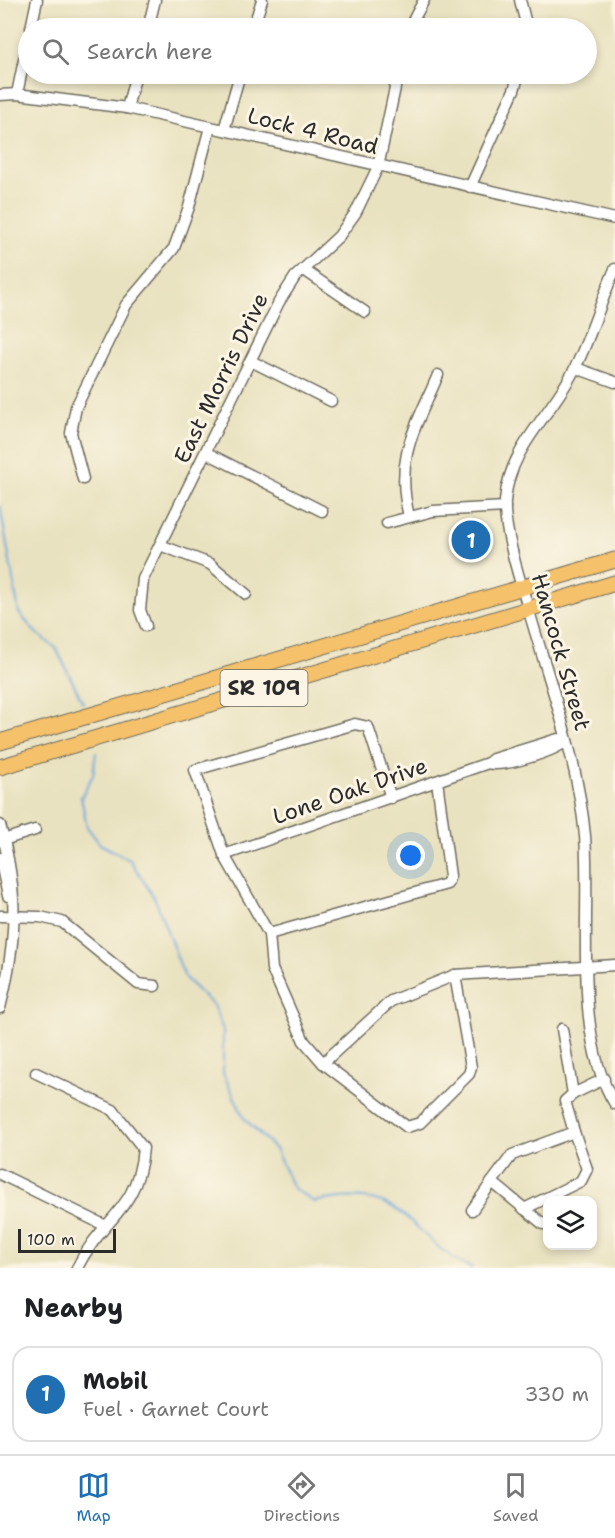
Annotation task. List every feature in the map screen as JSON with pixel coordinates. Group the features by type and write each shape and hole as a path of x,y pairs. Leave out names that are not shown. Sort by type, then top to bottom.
{"highway":[{"name":"SR 109","path":"0,742 615,560"},
{"name":"SR 109","path":"0,767 615,583"}],"street":[{"path":"33,18 37,0"},
{"path":"150,18 155,0"},
{"path":"256,18 262,0"},
{"path":"414,18 424,0"},
{"path":"520,0 524,18"},
{"path":"17,94 19,84"},
{"path":"127,108 133,84"},
{"path":"224,130 237,84"},
{"name":"East Morris Drive","path":"146,626 140,610 139,597 143,579 207,453 279,302 295,277 339,236 356,212 378,167 396,84"},
{"path":"470,188 516,84"},
{"name":"Lock 4 Road","path":"0,95 17,94 127,108 470,188 615,219"},
{"path":"83,479 71,433 76,407 126,305 174,248 189,207 210,127"},
{"name":"Hancock Street","path":"615,269 576,368 530,434 511,470 505,507 521,588 566,741 585,836 586,966 591,1022 604,1079 615,1104"},
{"path":"304,270 365,312"},
{"path":"251,361 331,401"},
{"path":"576,368 615,382"},
{"path":"409,516 402,490 405,458 438,375"},
{"path":"207,453 322,511"},
{"path":"387,523 439,510 505,507"},
{"path":"160,545 210,564 246,594"},
{"path":"391,798 368,727 355,724 195,770 224,855 269,934 272,969 304,1041 323,1063 407,1126 420,1123 470,1074 471,1066 455,975"},
{"name":"Lone Oak Drive","path":"224,855 391,798 488,763 493,759 558,739 566,741"},
{"path":"269,934 447,884 450,876 437,781"},
{"path":"0,825 2,841 12,871 16,906 13,916 10,968 0,1008"},
{"path":"2,841 35,830"},
{"path":"0,858 13,916"},
{"path":"0,916 62,922 138,984 155,986"},
{"path":"323,1063 391,1000 455,975 615,965"},
{"path":"562,1029 573,1094"},
{"path":"36,1073 113,1110 143,1148 136,1188 122,1210 104,1225 77,1268"},
{"path":"524,1209 581,1181 587,1169 565,1101 573,1094 604,1079"},
{"path":"472,1210 512,1155 574,1132"},
{"path":"0,1174 104,1225"},
{"path":"492,1182 543,1224"}],"waterway":[{"path":"0,506 19,613 35,632 56,648 83,703"},
{"path":"96,752 93,775 81,797 87,827 100,844 130,860 155,899 185,978 213,1005 223,1030 223,1073 244,1118 275,1149 293,1188 314,1202 346,1197 371,1199 389,1205 404,1215 449,1255 472,1268"}],"place":[{"name":"Mobil","path":"471,540"}]}
